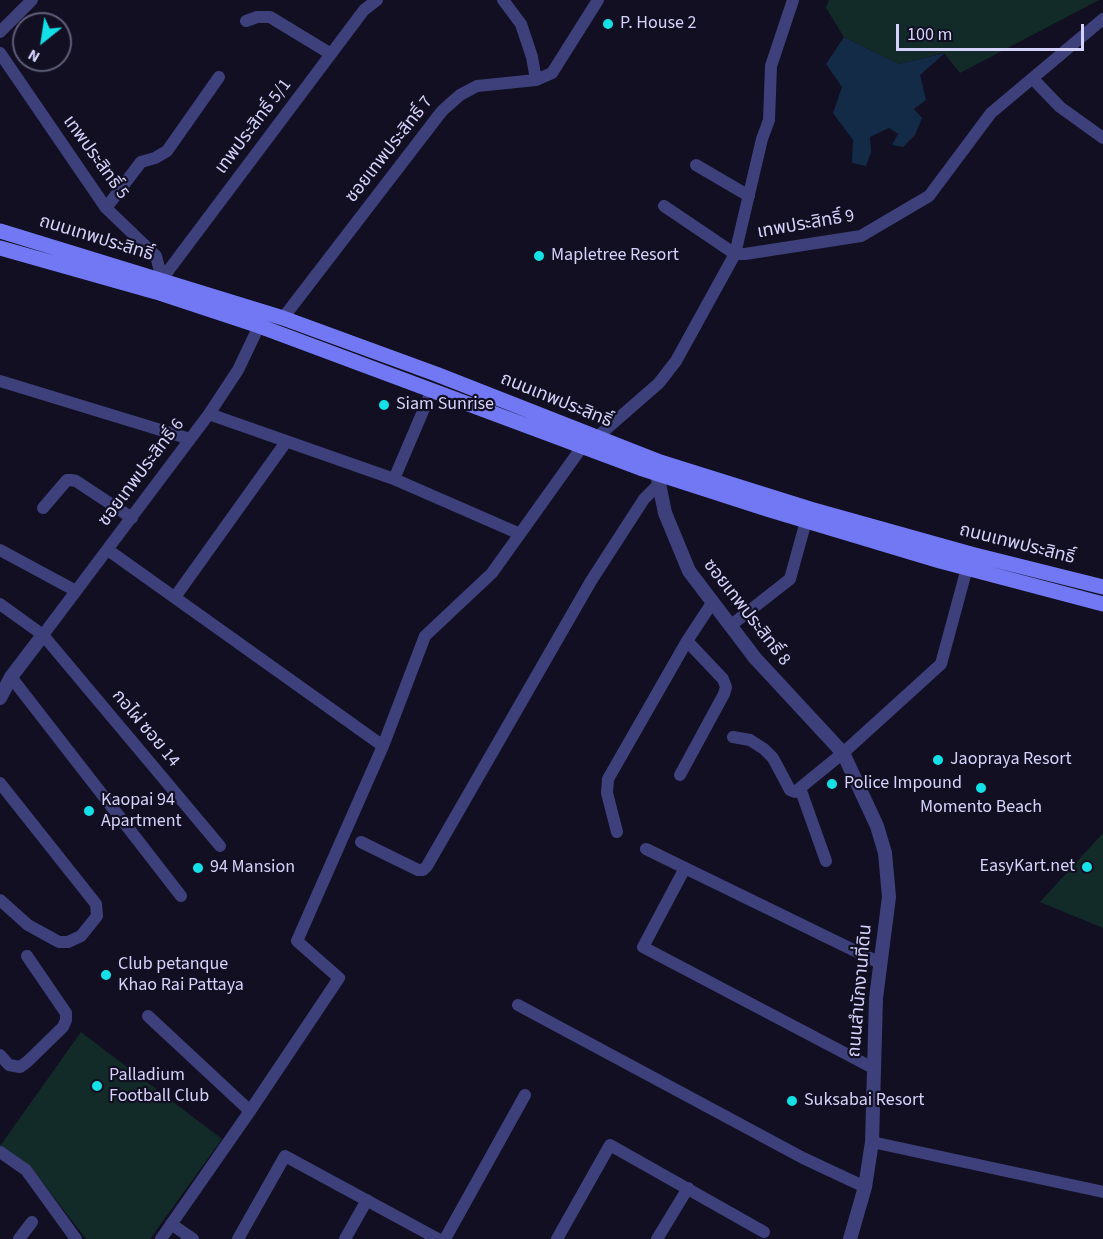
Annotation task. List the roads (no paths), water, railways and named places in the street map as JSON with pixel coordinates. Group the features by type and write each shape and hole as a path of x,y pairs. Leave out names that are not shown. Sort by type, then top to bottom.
{"main road":[{"name":"ถนนเทพประสิทธิ์","path":"0,231 283,318 436,374 596,438 658,473 833,515 972,555 1103,587"},
{"name":"ถนนเทพประสิทธิ์","path":"0,248 156,292 259,326 582,447 806,521 967,568 1103,604"},
{"path":"259,326 283,318"}],"street":[{"path":"0,32 32,0"},
{"name":"เทพประสิทธิ์ 5/1","path":"162,279 364,10 377,0"},
{"path":"503,0 521,24 532,57 536,80 552,73 598,0"},
{"path":"664,206 735,254 762,139 769,120 771,66 793,0"},
{"path":"246,21 257,17 270,17 331,54"},
{"name":"เทพประสิทธิ์ 9","path":"596,438 659,383 676,361 735,254 861,236 929,196 991,113 1103,19"},
{"name":"เทพประสิทธิ์ 5","path":"0,53 106,208 156,256 162,279"},
{"path":"106,208 141,162 167,151 219,77"},
{"name":"ซอยเทพประสิทธิ์ 7","path":"283,318 442,111 460,95 477,86 536,80"},
{"path":"1033,80 1060,107 1103,138"},
{"path":"696,165 749,196"},
{"name":"ซอยเทพประสิทธิ์ 6","path":"43,634 209,414 238,370 259,326"},
{"path":"0,381 190,439"},
{"path":"394,479 432,390"},
{"path":"209,414 394,479 520,534"},
{"path":"175,597 285,442"},
{"path":"160,1239 250,1111 339,978 297,941 383,746 425,636 492,573 582,447"},
{"path":"361,842 418,870 423,870 428,866 591,581 644,499 658,473"},
{"name":"ซอยเทพประสิทธิ์ 8","path":"658,473 664,513 688,572 755,658 843,753"},
{"path":"43,508 67,480 71,480 132,518"},
{"path":"730,626 790,579 806,521"},
{"path":"0,549 76,591"},
{"path":"108,550 383,746"},
{"path":"733,737 750,740 764,749 773,758 790,790 795,792 843,753 941,664 967,568"},
{"path":"616,832 608,793 609,779 687,641 712,603"},
{"name":"กอไผ่ ซอย 14","path":"0,604 43,634 220,846"},
{"path":"0,698 11,677 43,634"},
{"path":"680,775 726,687 723,679 687,641"},
{"path":"11,677 181,896"},
{"name":"ถนนสำนักงานที่ดิน","path":"843,753 877,826 885,853 889,897 880,963 873,1068 872,1142 865,1187 850,1239"},
{"path":"0,783 96,904 97,916 81,936 68,942 59,942 28,925 0,900"},
{"path":"800,788 826,861"},
{"path":"646,849 880,963"},
{"path":"685,868 643,946 873,1068"},
{"path":"0,1055 9,1065 20,1067 63,1027 66,1020 66,1013 27,956"},
{"path":"518,1005 803,1158 865,1187"},
{"path":"148,1016 250,1111"},
{"path":"445,1239 525,1095"},
{"path":"872,1142 1103,1192"},
{"path":"556,1239 610,1145 764,1232"},
{"path":"0,1152 26,1170 76,1239"},
{"path":"238,1239 285,1156 438,1239"},
{"path":"657,1239 687,1188"},
{"path":"345,1239 366,1200"},
{"path":"20,1239 32,1222"},
{"path":"171,1224 193,1239"}],"water":[{"path":"844,37 899,64 945,53 920,75 926,100 914,109 922,118 915,135 903,147 892,145 898,134 889,128 870,137 871,152 866,166 852,163 853,140 833,113 842,87 826,64"}],"place":[{"name":"P. House 2","path":"608,24"},
{"name":"Mapletree Resort","path":"539,256"},
{"name":"Siam Sunrise","path":"384,405"},
{"name":"Jaopraya Resort","path":"938,760"},
{"name":"Police Impound","path":"832,784"},
{"name":"Momento Beach","path":"981,788"},
{"name":"Kaopai 94 Apartment","path":"89,811"},
{"name":"EasyKart.net","path":"1087,867"},
{"name":"94 Mansion","path":"198,868"},
{"name":"Club petanque Khao Rai Pattaya","path":"106,975"},
{"name":"Palladium Football Club","path":"97,1086"},
{"name":"Suksabai Resort","path":"792,1101"}]}
